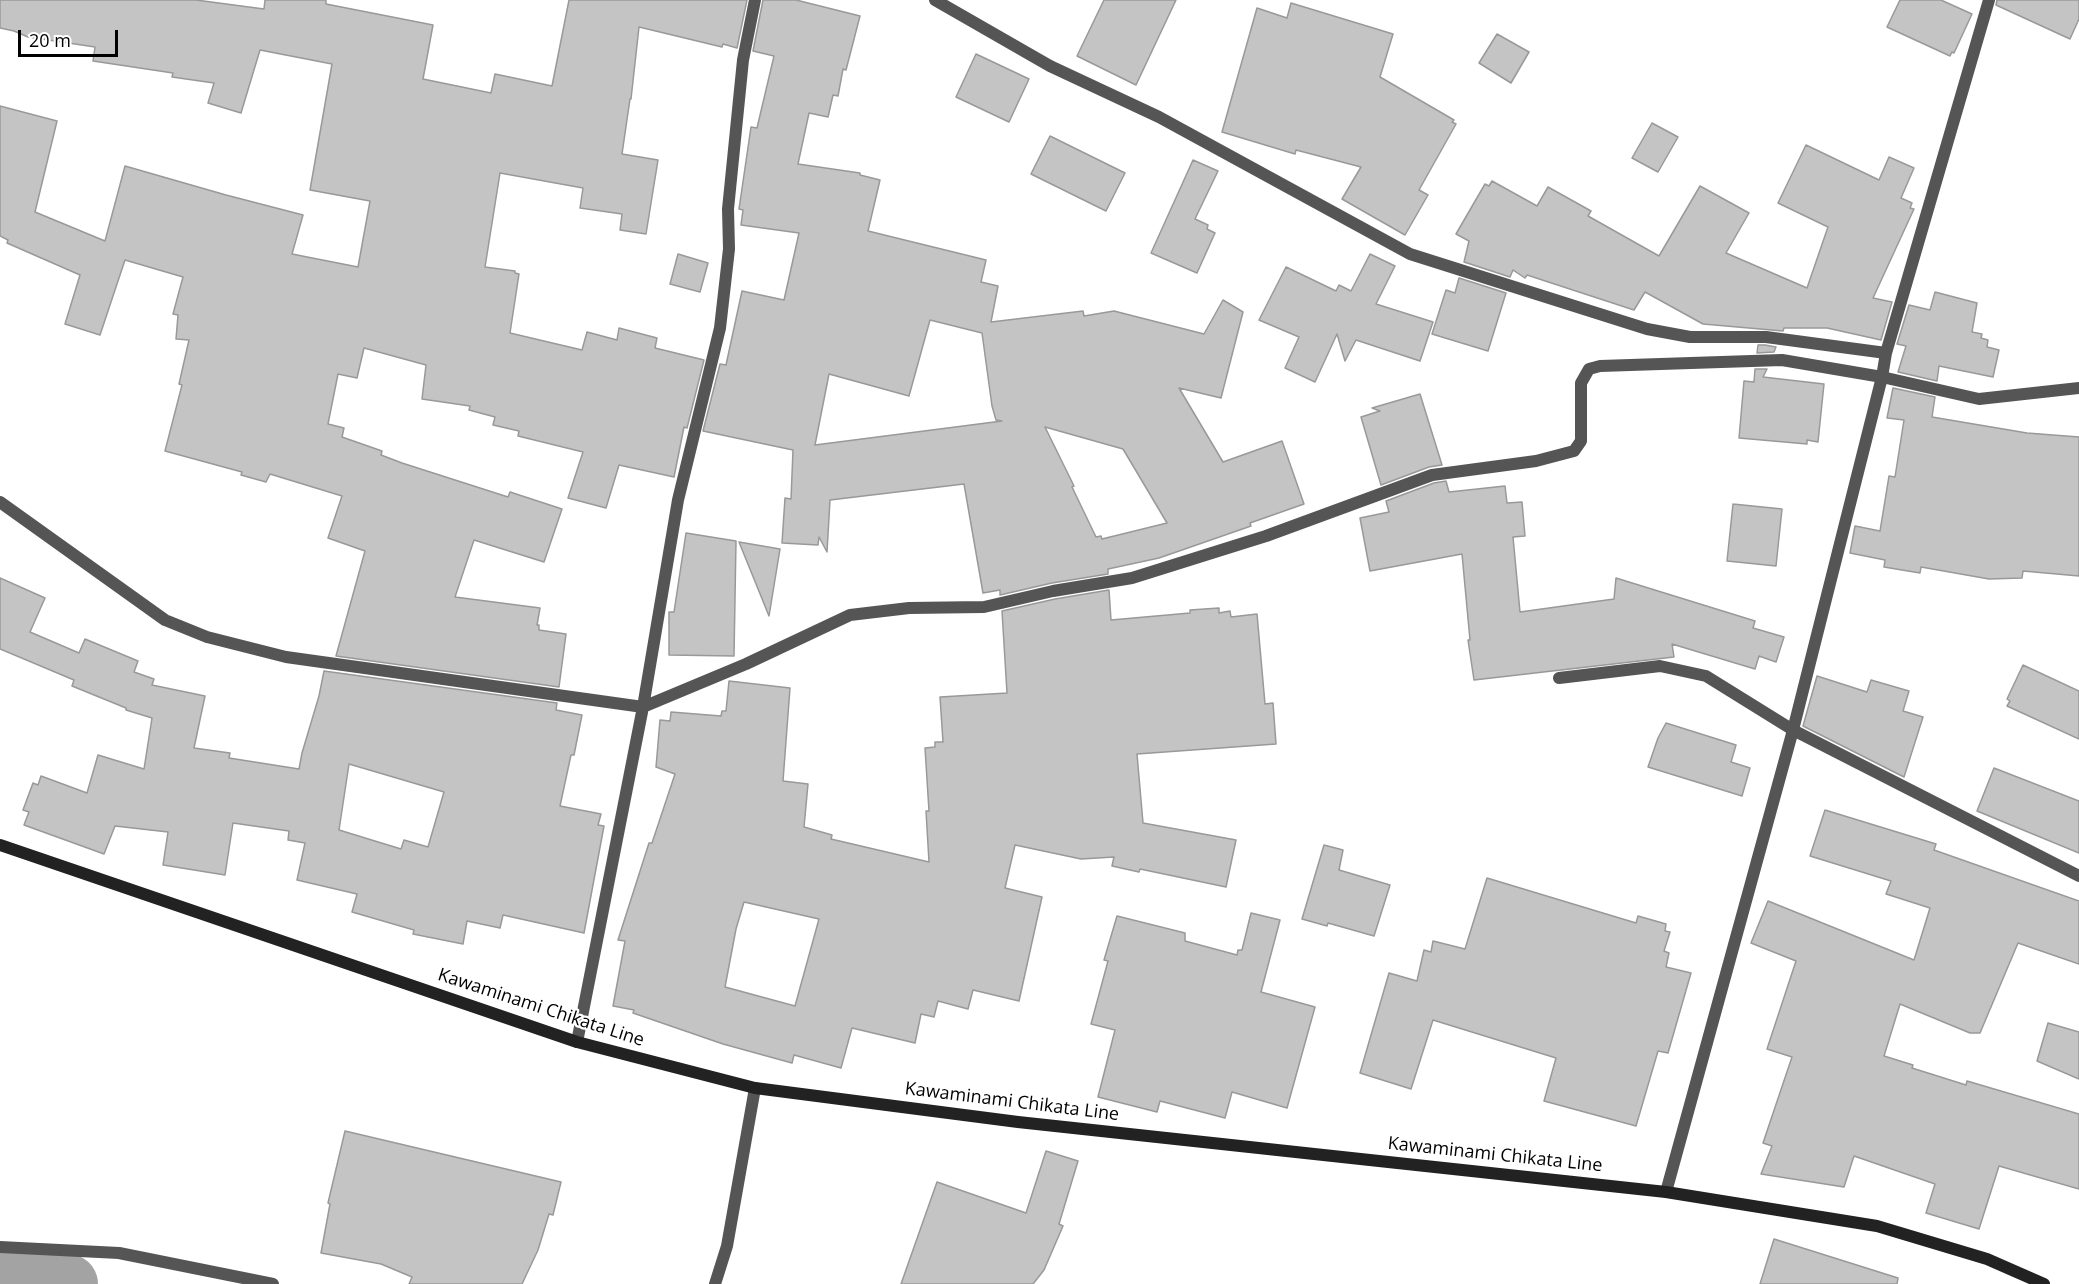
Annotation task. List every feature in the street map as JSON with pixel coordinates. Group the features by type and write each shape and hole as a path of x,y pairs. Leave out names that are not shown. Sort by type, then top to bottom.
{"main road":[{"name":"Kawaminami Chikata Line","path":"0,845 577,1042 755,1088 1018,1122 1666,1191 1877,1226 1988,1259 2044,1284"}],"street":[{"path":"577,1042 643,707 678,500 720,328 729,249 728,209 743,60 755,0"},
{"path":"935,0 1050,66 1159,117 1410,254 1647,328 1690,336 1766,337 1886,352"},
{"path":"1666,1191 1793,730 1882,377 1886,352 1989,0"},
{"path":"0,502 165,620 207,637 286,657 643,707 746,664 850,615 909,608 984,607 1053,591 1132,578 1266,536 1432,476 1536,461 1574,450 1581,441 1581,382 1589,369 1600,366 1782,360 1882,377 1979,399 2079,388"},
{"path":"1559,678 1660,666 1706,676 1793,730 2079,876"},
{"path":"715,1284 727,1246 755,1088"},
{"path":"0,1247 119,1253 273,1284"}],"building":[{"path":"0,0 196,0 264,9 265,0 326,0 326,4 433,25 423,79 491,93 495,74 552,86 569,0 747,0 737,48 723,44 722,47 639,27 622,154 658,160 646,234 620,230 622,214 580,208 583,188 500,173 485,267 515,271 519,274 510,333 582,350 587,332 617,340 619,328 657,338 655,348 704,360 687,428 684,427 674,477 619,465 606,508 568,498 583,452 518,436 519,431 493,425 495,417 469,410 470,406 422,399 426,365 364,348 357,378 338,374 328,424 344,428 342,437 382,451 381,455 402,463 508,497 510,492 562,509 544,562 474,540 455,597 540,608 537,625 539,625 539,630 566,634 559,687 336,656 365,551 328,538 342,496 270,474 266,482 241,475 242,472 165,451 182,385 179,384 189,340 176,339 178,315 173,314 183,277 125,260 100,335 65,324 80,275 7,243 8,240 0,236 0,106 57,121 35,212 105,241 125,166 303,215 292,254 358,267 370,201 310,190 332,64 260,50 241,113 208,103 214,83 172,77 173,73 93,61 95,47 28,37 0,28"},
{"path":"763,0 796,0 860,16 846,70 843,69 838,96 833,95 828,117 809,113 798,164 860,173 860,175 880,180 868,231 986,260 981,282 998,286 991,322 1083,311 1084,316 1114,311 1204,334 1223,300 1243,312 1221,398 1179,388 1223,462 1282,441 1304,504 1250,523 1251,526 1159,558 1108,569 1108,574 1052,583 1000,595 1000,590 983,593 964,484 830,500 827,552 819,537 818,545 782,543 785,498 791,499 793,450 703,431 720,364 726,365 742,291 784,300 799,233 741,225 743,210 739,209 751,127 757,128 774,56 753,51","holes":["930,320 982,333 992,406 996,420 1002,421 815,445 829,374 909,396","1045,427 1123,449 1167,523 1102,539 1101,536 1096,537"]},
{"path":"1104,0 1176,0 1136,85 1077,56"},
{"path":"1900,0 1941,0 1972,14 1954,53 1952,52 1950,56 1887,27"},
{"path":"1997,0 2079,0 2079,19 2070,39 1996,5"},
{"path":"1291,3 1393,34 1380,77 1454,120 1452,122 1456,124 1419,190 1428,195 1405,235 1342,199 1361,167 1296,150 1295,154 1222,132 1257,8 1287,18"},
{"path":"1497,34 1529,52 1511,83 1479,63"},
{"path":"976,54 1029,79 1009,122 956,97"},
{"path":"1652,123 1678,137 1658,172 1632,158"},
{"path":"1050,136 1125,173 1106,211 1031,174"},
{"path":"1806,145 1879,180 1889,157 1914,168 1901,198 1912,203 1910,208 1914,209 1873,298 1892,302 1881,340 1827,328 1784,328 1783,331 1703,324 1645,292 1634,310 1527,275 1525,278 1513,270 1510,277 1464,262 1469,241 1456,234 1485,184 1489,186 1492,181 1537,206 1548,187 1591,211 1588,216 1659,256 1700,186 1749,213 1726,253 1807,288 1828,227 1778,203"},
{"path":"1193,160 1218,171 1195,219 1208,225 1207,229 1215,233 1197,273 1151,253"},
{"path":"678,254 708,263 700,292 670,284"},
{"path":"1370,254 1395,266 1376,304 1433,322 1420,361 1356,340 1345,361 1337,334 1315,382 1285,368 1299,337 1259,320 1286,267 1336,291 1339,285 1351,291"},
{"path":"1459,278 1506,293 1488,351 1432,334 1446,290 1455,293"},
{"path":"1935,292 1977,303 1972,332 1982,334 1981,338 1988,340 1987,347 1999,350 1993,377 1939,366 1937,381 1898,372 1906,346 1897,344 1909,305 1930,310"},
{"path":"1758,345 1776,347 1774,352 1757,353"},
{"path":"1755,369 1767,369 1763,377 1824,384 1818,442 1807,440 1807,444 1739,438 1744,381 1754,382"},
{"path":"1893,388 1935,397 1932,417 2027,433 2079,437 2079,576 2023,571 2022,578 1989,579 1921,567 1920,573 1884,567 1885,560 1850,553 1855,526 1880,531 1889,476 1895,477 1904,420 1887,418"},
{"path":"1420,394 1442,465 1429,467 1381,485 1361,417 1380,411 1372,408"},
{"path":"1446,481 1449,492 1505,486 1507,503 1522,502 1525,536 1513,537 1520,612 1614,599 1616,578 1755,621 1753,628 1784,637 1776,662 1759,656 1755,669 1672,644 1674,657 1474,680 1468,640 1470,640 1462,554 1370,571 1360,518 1389,512 1386,501 1434,483"},
{"path":"1733,504 1782,509 1776,566 1727,561"},
{"path":"686,533 736,541 734,656 669,655 669,612 674,612"},
{"path":"739,542 780,549 769,616"},
{"path":"0,578 45,598 30,632 79,653 85,639 138,661 134,672 154,679 152,685 205,696 194,748 230,753 229,758 299,769 324,671 557,703 556,710 582,715 560,806 601,814 598,825 604,826 584,933 503,915 500,928 467,921 463,944 413,934 414,930 352,912 357,894 297,880 305,843 288,840 289,831 233,823 225,875 163,865 168,832 115,826 104,854 24,825 29,812 23,810 33,783 38,785 41,776 87,793 98,755 144,769 152,718 126,710 126,708 72,686 74,680 0,649","holes":["349,764 444,792 428,847 404,840 401,849 339,830"]},
{"path":"1109,590 1111,620 1219,608 1219,613 1230,611 1231,617 1257,614 1265,704 1273,703 1276,744 1137,754 1143,823 1236,840 1226,887 1140,869 1139,872 1112,866 1114,857 1081,859 1015,845 1005,888 1042,897 1019,1001 973,990 968,1009 938,1001 934,1017 921,1014 915,1043 852,1028 841,1068 794,1055 792,1063 723,1044 633,1013 634,1010 613,1006 625,941 618,940 649,843 652,843 675,774 656,767 660,720 670,721 671,712 721,716 722,711 726,711 729,681 790,688 783,781 808,784 804,827 832,835 831,839 929,862 925,748 935,747 935,742 943,742 940,697 1007,693 1002,611","holes":["744,902 819,919 795,1006 725,987 736,929"]},
{"path":"2023,665 2079,691 2079,739 2007,706 2010,701 2007,699"},
{"path":"1817,676 1867,692 1871,680 1909,691 1903,711 1923,717 1904,777 1803,726"},
{"path":"1666,723 1736,745 1731,762 1750,768 1742,796 1648,767"},
{"path":"1994,768 2079,801 2079,853 1977,811"},
{"path":"1825,810 1936,844 1934,850 2079,901 2079,964 2018,943 1980,1033 1970,1033 1900,1004 1884,1056 1913,1065 1912,1068 1966,1085 1967,1081 2079,1114 2079,1189 1999,1166 1979,1229 1926,1213 1935,1184 1854,1156 1844,1187 1761,1174 1772,1146 1763,1143 1792,1057 1767,1049 1796,961 1751,943 1768,901 1914,960 1930,908 1886,894 1891,881 1810,856"},
{"path":"1324,845 1343,850 1339,870 1390,885 1374,936 1328,923 1327,926 1302,919"},
{"path":"1487,878 1636,923 1638,916 1666,924 1665,931 1670,932 1664,951 1669,953 1666,967 1691,973 1668,1053 1658,1051 1636,1126 1544,1101 1556,1058 1433,1020 1411,1089 1360,1073 1389,973 1417,981 1424,950 1431,952 1433,941 1465,949"},
{"path":"1251,913 1280,920 1261,992 1315,1007 1287,1108 1232,1092 1225,1118 1160,1101 1157,1112 1098,1097 1115,1030 1091,1024 1108,961 1104,960 1117,916 1185,933 1185,941 1237,955 1238,950 1242,950"},
{"path":"2048,1023 2079,1032 2079,1079 2037,1061"},
{"path":"345,1131 561,1182 553,1215 549,1214 538,1250 522,1284 409,1284 412,1277 381,1264 321,1253 330,1204 328,1203"},
{"path":"1046,1151 1078,1161 1059,1224 1063,1226 1044,1270 1033,1284 901,1284 937,1182 1026,1213"},
{"path":"1774,1239 1898,1278 1897,1284 1760,1284"}],"waterway":[{"path":"0,1280 40,1280 68,1284"}]}
